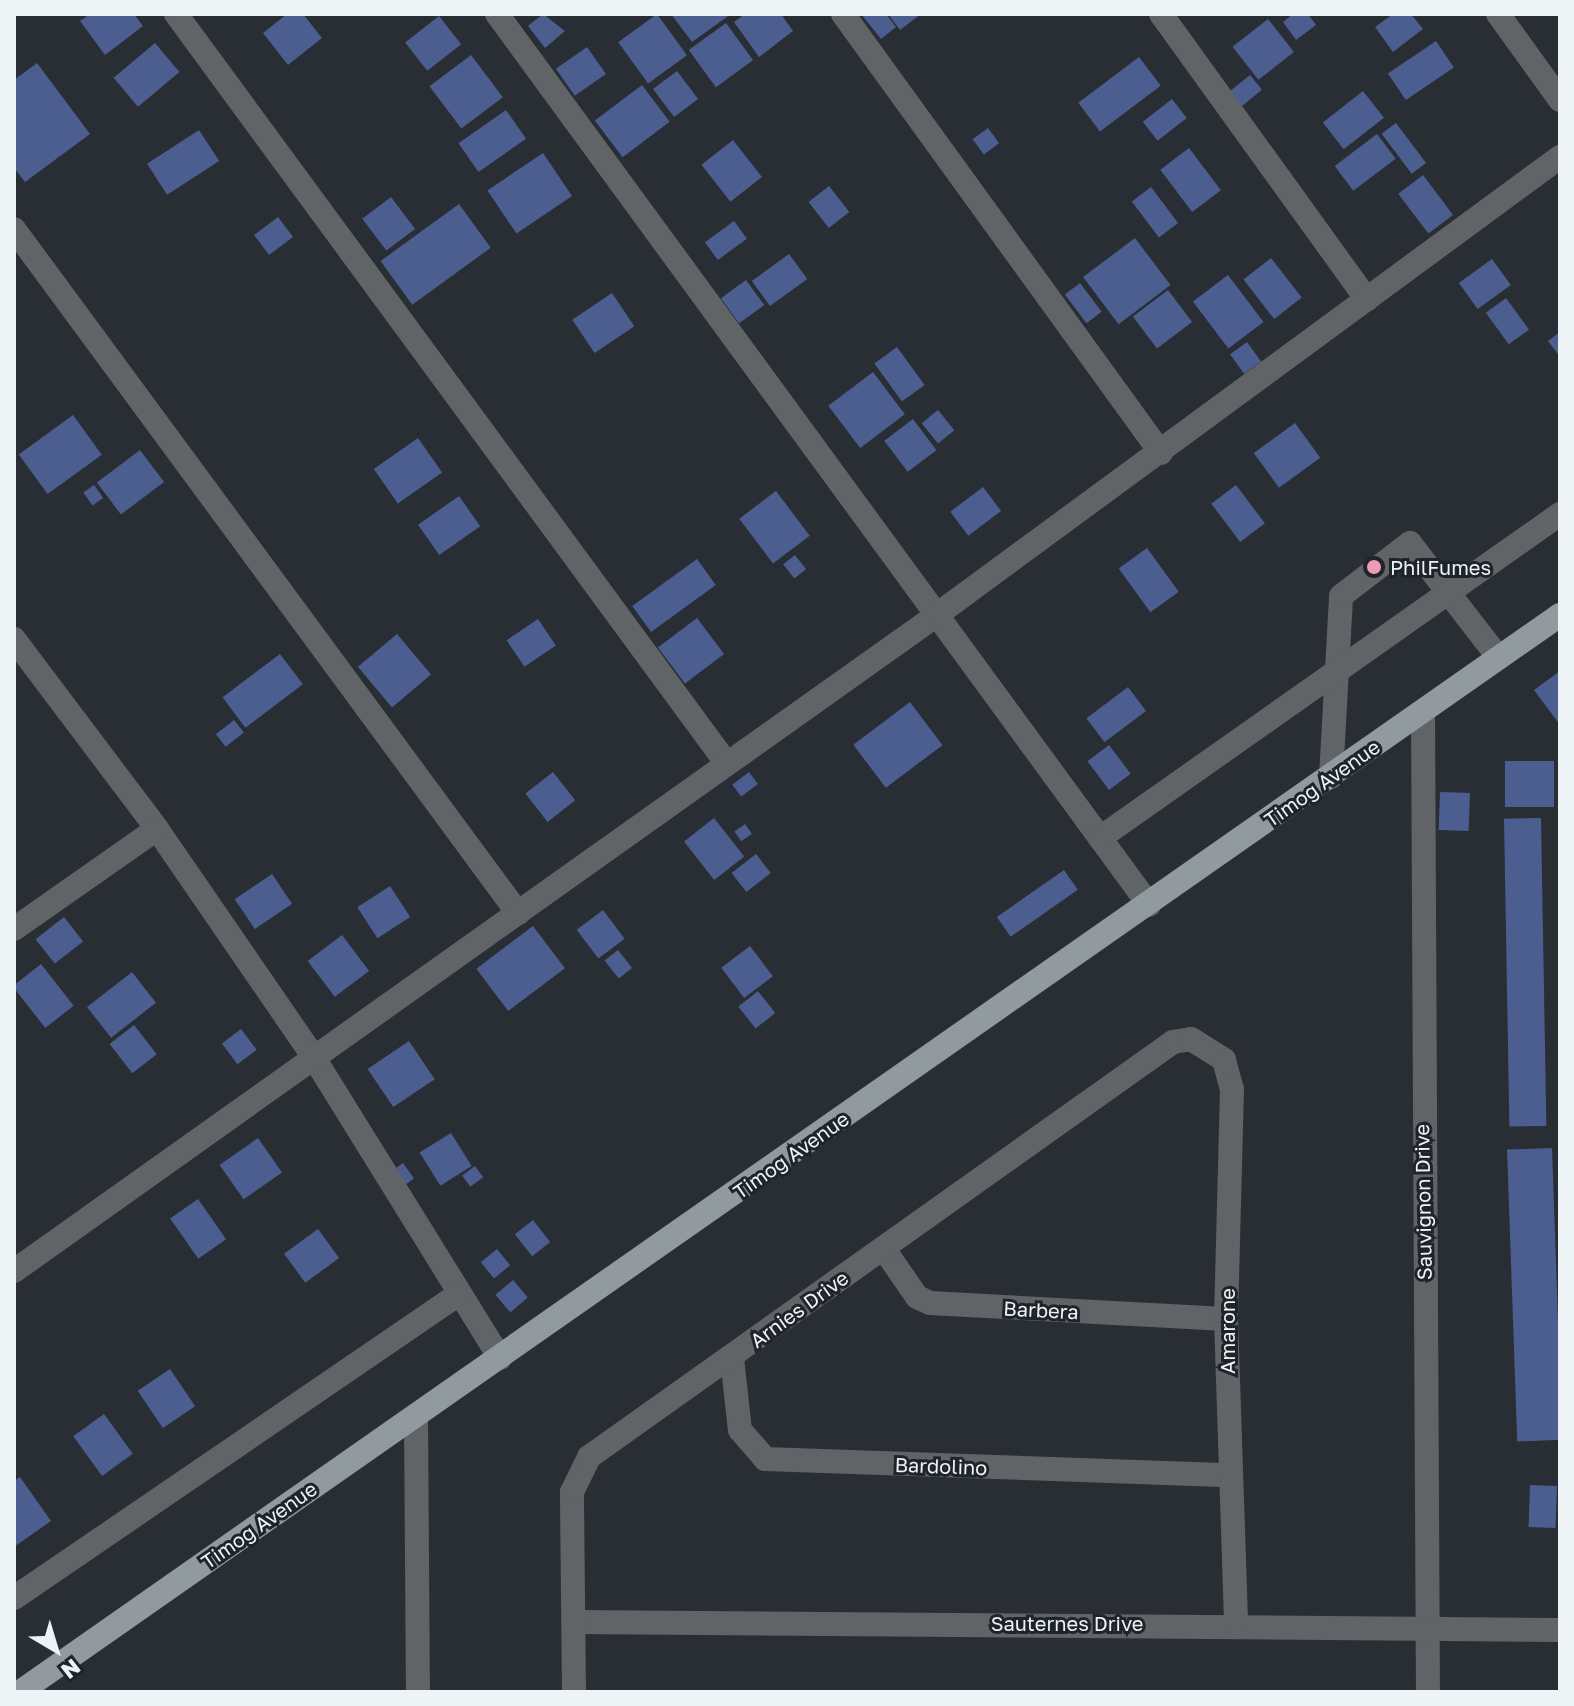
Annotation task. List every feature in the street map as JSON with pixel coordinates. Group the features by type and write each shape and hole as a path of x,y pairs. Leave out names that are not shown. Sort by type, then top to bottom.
{"main road":[{"name":"Timog Avenue","path":"20,1692 1560,615"}],"street":[{"path":"176,14 725,761"},
{"path":"497,14 1149,905"},
{"path":"843,14 1161,453"},
{"path":"1161,14 1367,300"},
{"path":"1498,14 1560,100"},
{"path":"14,1271 311,1053 518,913 725,761 938,614 1560,157"},
{"path":"14,229 518,913"},
{"path":"1100,838 1560,514"},
{"path":"1331,777 1341,596 1410,543 1499,658"},
{"path":"14,639 157,829 311,1053 500,1358"},
{"name":"Sauvignon Drive","path":"1423,712 1428,1692"},
{"path":"14,929 157,829"},
{"name":"Arnies Drive","path":"574,1692 577,1470 1173,1042 1210,1046"},
{"name":"Amarone","path":"1210,1046 1224,1060 1232,1089 1226,1319 1236,1623"},
{"name":"Barbera","path":"884,1249 917,1297 930,1303 1226,1319"},
{"path":"14,1598 459,1294"},
{"name":"Bardolino","path":"732,1358 740,1430 765,1459 1230,1475"},
{"path":"416,1416 418,1692"},
{"name":"Sauternes Drive","path":"574,1622 1236,1623 1560,1630"}],"building":[{"path":"90,14 134,14 143,26 105,55 80,21"},
{"path":"287,14 303,14 322,38 288,65 263,33"},
{"path":"543,14 565,31 545,48 528,26"},
{"path":"657,14 687,55 648,83 618,42"},
{"path":"671,14 731,14 692,42"},
{"path":"745,14 781,14 793,31 759,57 734,22"},
{"path":"861,14 886,14 896,27 881,39"},
{"path":"888,14 921,14 900,30"},
{"path":"1293,14 1308,14 1316,25 1296,40 1283,22"},
{"path":"1393,14 1411,14 1423,29 1393,52 1375,27"},
{"path":"439,16 461,44 427,71 405,42"},
{"path":"1268,19 1294,52 1258,80 1233,47"},
{"path":"726,23 753,60 716,87 689,50"},
{"path":"1436,41 1454,68 1406,100 1388,73"},
{"path":"155,43 179,72 138,107 114,78"},
{"path":"587,47 606,74 575,96 556,69"},
{"path":"471,55 503,97 461,129 429,86"},
{"path":"1139,57 1161,86 1100,131 1078,103"},
{"path":"37,63 90,134 25,182 14,168 14,80"},
{"path":"677,71 698,99 674,117 653,89"},
{"path":"1250,75 1262,90 1242,106 1230,91"},
{"path":"642,85 670,122 623,157 595,121"},
{"path":"1363,91 1384,118 1344,149 1323,122"},
{"path":"1172,99 1187,118 1158,141 1143,122"},
{"path":"506,110 526,139 479,172 458,143"},
{"path":"1396,123 1426,163 1412,174 1382,134"},
{"path":"988,128 999,143 984,155 973,139"},
{"path":"199,130 219,161 167,195 147,164"},
{"path":"1377,134 1396,159 1353,191 1335,166"},
{"path":"733,140 762,177 730,202 701,165"},
{"path":"1189,148 1221,190 1192,212 1160,170"},
{"path":"543,153 572,196 517,234 487,190"},
{"path":"1423,175 1453,215 1428,234 1398,194"},
{"path":"829,186 849,212 829,228 809,202"},
{"path":"1151,187 1178,223 1159,237 1132,201"},
{"path":"391,197 415,229 386,251 362,219"},
{"path":"459,204 491,248 412,305 381,261"},
{"path":"278,217 293,237 269,255 254,235"},
{"path":"734,221 747,239 718,260 705,242"},
{"path":"1135,238 1171,285 1119,324 1083,277"},
{"path":"789,254 807,279 770,306 752,281"},
{"path":"1271,258 1302,297 1274,319 1243,280"},
{"path":"1492,259 1511,285 1478,309 1459,283"},
{"path":"1228,275 1264,322 1228,349 1193,301"},
{"path":"746,280 764,305 739,323 721,298"},
{"path":"1080,283 1102,312 1086,323 1065,294"},
{"path":"1168,290 1192,322 1157,348 1133,316"},
{"path":"612,293 634,326 595,353 572,320"},
{"path":"1506,298 1529,330 1509,344 1486,313"},
{"path":"1560,332 1560,357 1548,341"},
{"path":"1247,342 1261,361 1244,374 1230,354"},
{"path":"897,347 925,385 902,401 874,363"},
{"path":"873,372 905,414 860,448 828,406"},
{"path":"938,410 954,430 938,443 922,423"},
{"path":"73,415 102,455 48,494 19,454"},
{"path":"913,419 936,450 908,472 884,441"},
{"path":"1295,423 1320,458 1279,488 1254,453"},
{"path":"418,438 442,472 398,503 374,469"},
{"path":"140,450 164,482 121,514 97,482"},
{"path":"94,485 103,498 93,506 83,492"},
{"path":"1236,485 1265,523 1240,542 1211,504"},
{"path":"983,487 1001,511 968,536 950,512"},
{"path":"776,491 810,536 773,563 739,519"},
{"path":"459,496 480,526 439,555 418,525"},
{"path":"1147,548 1179,592 1150,612 1119,569"},
{"path":"795,555 806,569 794,578 783,564"},
{"path":"697,559 716,585 651,632 632,606"},
{"path":"697,618 724,654 685,683 658,647"},
{"path":"538,619 556,646 524,667 506,640"},
{"path":"397,634 431,675 392,707 358,667"},
{"path":"280,654 303,684 245,728 222,697"},
{"path":"1560,671 1560,725 1534,690"},
{"path":"1128,687 1146,711 1105,742 1086,718"},
{"path":"910,702 942,745 886,788 853,745"},
{"path":"234,720 244,733 226,747 216,734"},
{"path":"1109,745 1131,774 1109,790 1087,761"},
{"path":"1505,761 1554,761 1554,807 1505,807"},
{"path":"553,772 575,800 548,822 525,794"},
{"path":"749,772 758,784 741,797 732,785"},
{"path":"1440,792 1470,793 1469,831 1439,830"},
{"path":"714,818 744,857 714,880 684,841"},
{"path":"1541,818 1546,1126 1509,1127 1504,819"},
{"path":"745,824 752,834 741,841 734,831"},
{"path":"756,854 771,873 746,892 732,873"},
{"path":"1064,870 1078,890 1011,937 997,917"},
{"path":"272,874 292,904 255,929 235,899"},
{"path":"390,886 410,917 377,938 357,907"},
{"path":"603,910 625,939 598,959 577,930"},
{"path":"64,917 83,941 55,964 36,939"},
{"path":"533,926 565,968 508,1011 476,969"},
{"path":"342,935 369,971 335,997 308,961"},
{"path":"750,946 773,976 744,998 721,968"},
{"path":"618,950 632,968 619,979 605,960"},
{"path":"41,964 74,1006 45,1028 14,988"},
{"path":"132,972 156,1003 111,1038 87,1007"},
{"path":"758,991 775,1013 756,1028 738,1006"},
{"path":"134,1025 157,1054 132,1073 110,1044"},
{"path":"241,1029 257,1050 237,1064 222,1043"},
{"path":"409,1041 435,1079 393,1107 368,1069"},
{"path":"451,1133 472,1166 440,1186 420,1153"},
{"path":"258,1138 282,1172 244,1199 219,1165"},
{"path":"1552,1148 1560,1440 1517,1441 1507,1150"},
{"path":"403,1163 414,1179 404,1185 393,1170"},
{"path":"475,1166 483,1177 470,1187 462,1175"},
{"path":"198,1199 226,1239 198,1259 170,1219"},
{"path":"533,1220 550,1242 532,1256 515,1234"},
{"path":"318,1229 339,1258 305,1283 284,1254"},
{"path":"497,1249 510,1265 494,1279 481,1262"},
{"path":"513,1280 528,1298 510,1312 495,1295"},
{"path":"170,1369 195,1406 163,1428 138,1391"},
{"path":"104,1414 133,1454 102,1476 73,1436"},
{"path":"20,1477 51,1521 14,1547 14,1481"},
{"path":"1530,1485 1557,1486 1556,1528 1529,1527"}],"place":[{"name":"PhilFumes","path":"1374,567"}]}
